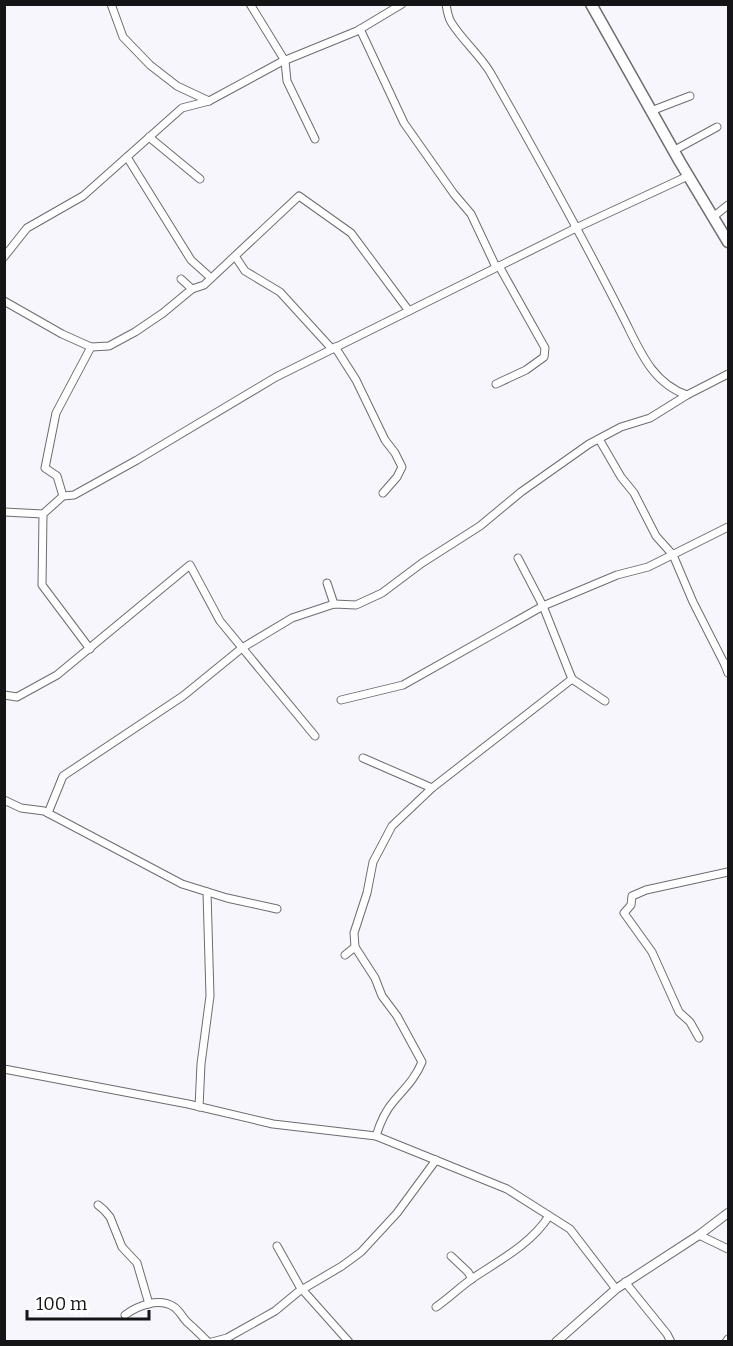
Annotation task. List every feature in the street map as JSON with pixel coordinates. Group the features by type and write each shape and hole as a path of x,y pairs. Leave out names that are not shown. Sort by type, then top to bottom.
{"main road":[{"path":"591,4 673,151 729,242"}],"street":[{"path":"111,4 123,37 150,65 177,86 209,101"},
{"path":"250,4 285,61 287,81 315,139"},
{"path":"4,257 27,228 83,196 182,108 209,101 285,61 360,29 402,4"},
{"path":"446,4 450,21 482,58 578,227 594,264 656,376 678,392 687,395"},
{"path":"360,29 404,123 454,194 471,214 545,348 544,357 526,370 495,384"},
{"path":"651,111 690,96"},
{"path":"673,151 717,127"},
{"path":"149,137 200,179"},
{"path":"127,157 191,260 211,278"},
{"path":"4,512 43,514 63,496 74,495 137,460 276,377 498,266 688,176"},
{"path":"4,301 62,334 91,347 110,346 163,313 192,289 204,285 299,196 351,233 409,311"},
{"path":"713,217 729,205"},
{"path":"235,256 245,271 280,292 334,348 356,380 384,440 395,453 402,467 397,477 383,493"},
{"path":"182,279 192,289"},
{"path":"63,496 57,476 45,468 49,443 56,413 91,347"},
{"path":"48,813 63,776 183,696 242,648 291,618 334,604 356,605 382,593 422,563 480,526 552,469 599,438 621,427 650,418 687,395 729,374"},
{"path":"599,438 621,477 634,493 656,536 673,555 693,602 727,664 729,674"},
{"path":"43,514 42,585 90,649"},
{"path":"341,700 403,685 543,606 617,575 648,567 729,527"},
{"path":"518,558 543,606 572,679 605,701"},
{"path":"4,695 16,697 57,675 190,565 220,621 315,736"},
{"path":"327,583 334,604"},
{"path":"376,1136 381,1121 393,1101 417,1075 422,1062 397,1016 382,996 375,978 354,946 354,933 368,893 373,862 392,826 432,788 572,679"},
{"path":"363,758 432,788"},
{"path":"4,800 21,808 48,813 182,884 277,909"},
{"path":"699,1038 690,1022 680,1011 652,952 624,913 631,904 632,896 729,872"},
{"path":"200,1107 201,1064 210,996 207,892"},
{"path":"345,955 354,946"},
{"path":"5,1070 200,1107 273,1124 376,1136 507,1189 570,1229 616,1289"},
{"path":"125,1315 137,1307 167,1304 173,1306 210,1341 227,1338 275,1311 303,1289 361,1252 397,1213 436,1160"},
{"path":"98,1205 110,1217 122,1247 137,1263 149,1304"},
{"path":"556,1341 625,1282 729,1213"},
{"path":"436,1307 472,1279 514,1252 540,1229 549,1216"},
{"path":"699,1235 729,1250"},
{"path":"276,1246 293,1276 349,1341"},
{"path":"452,1256 472,1279"},
{"path":"625,1282 671,1341"}]}
